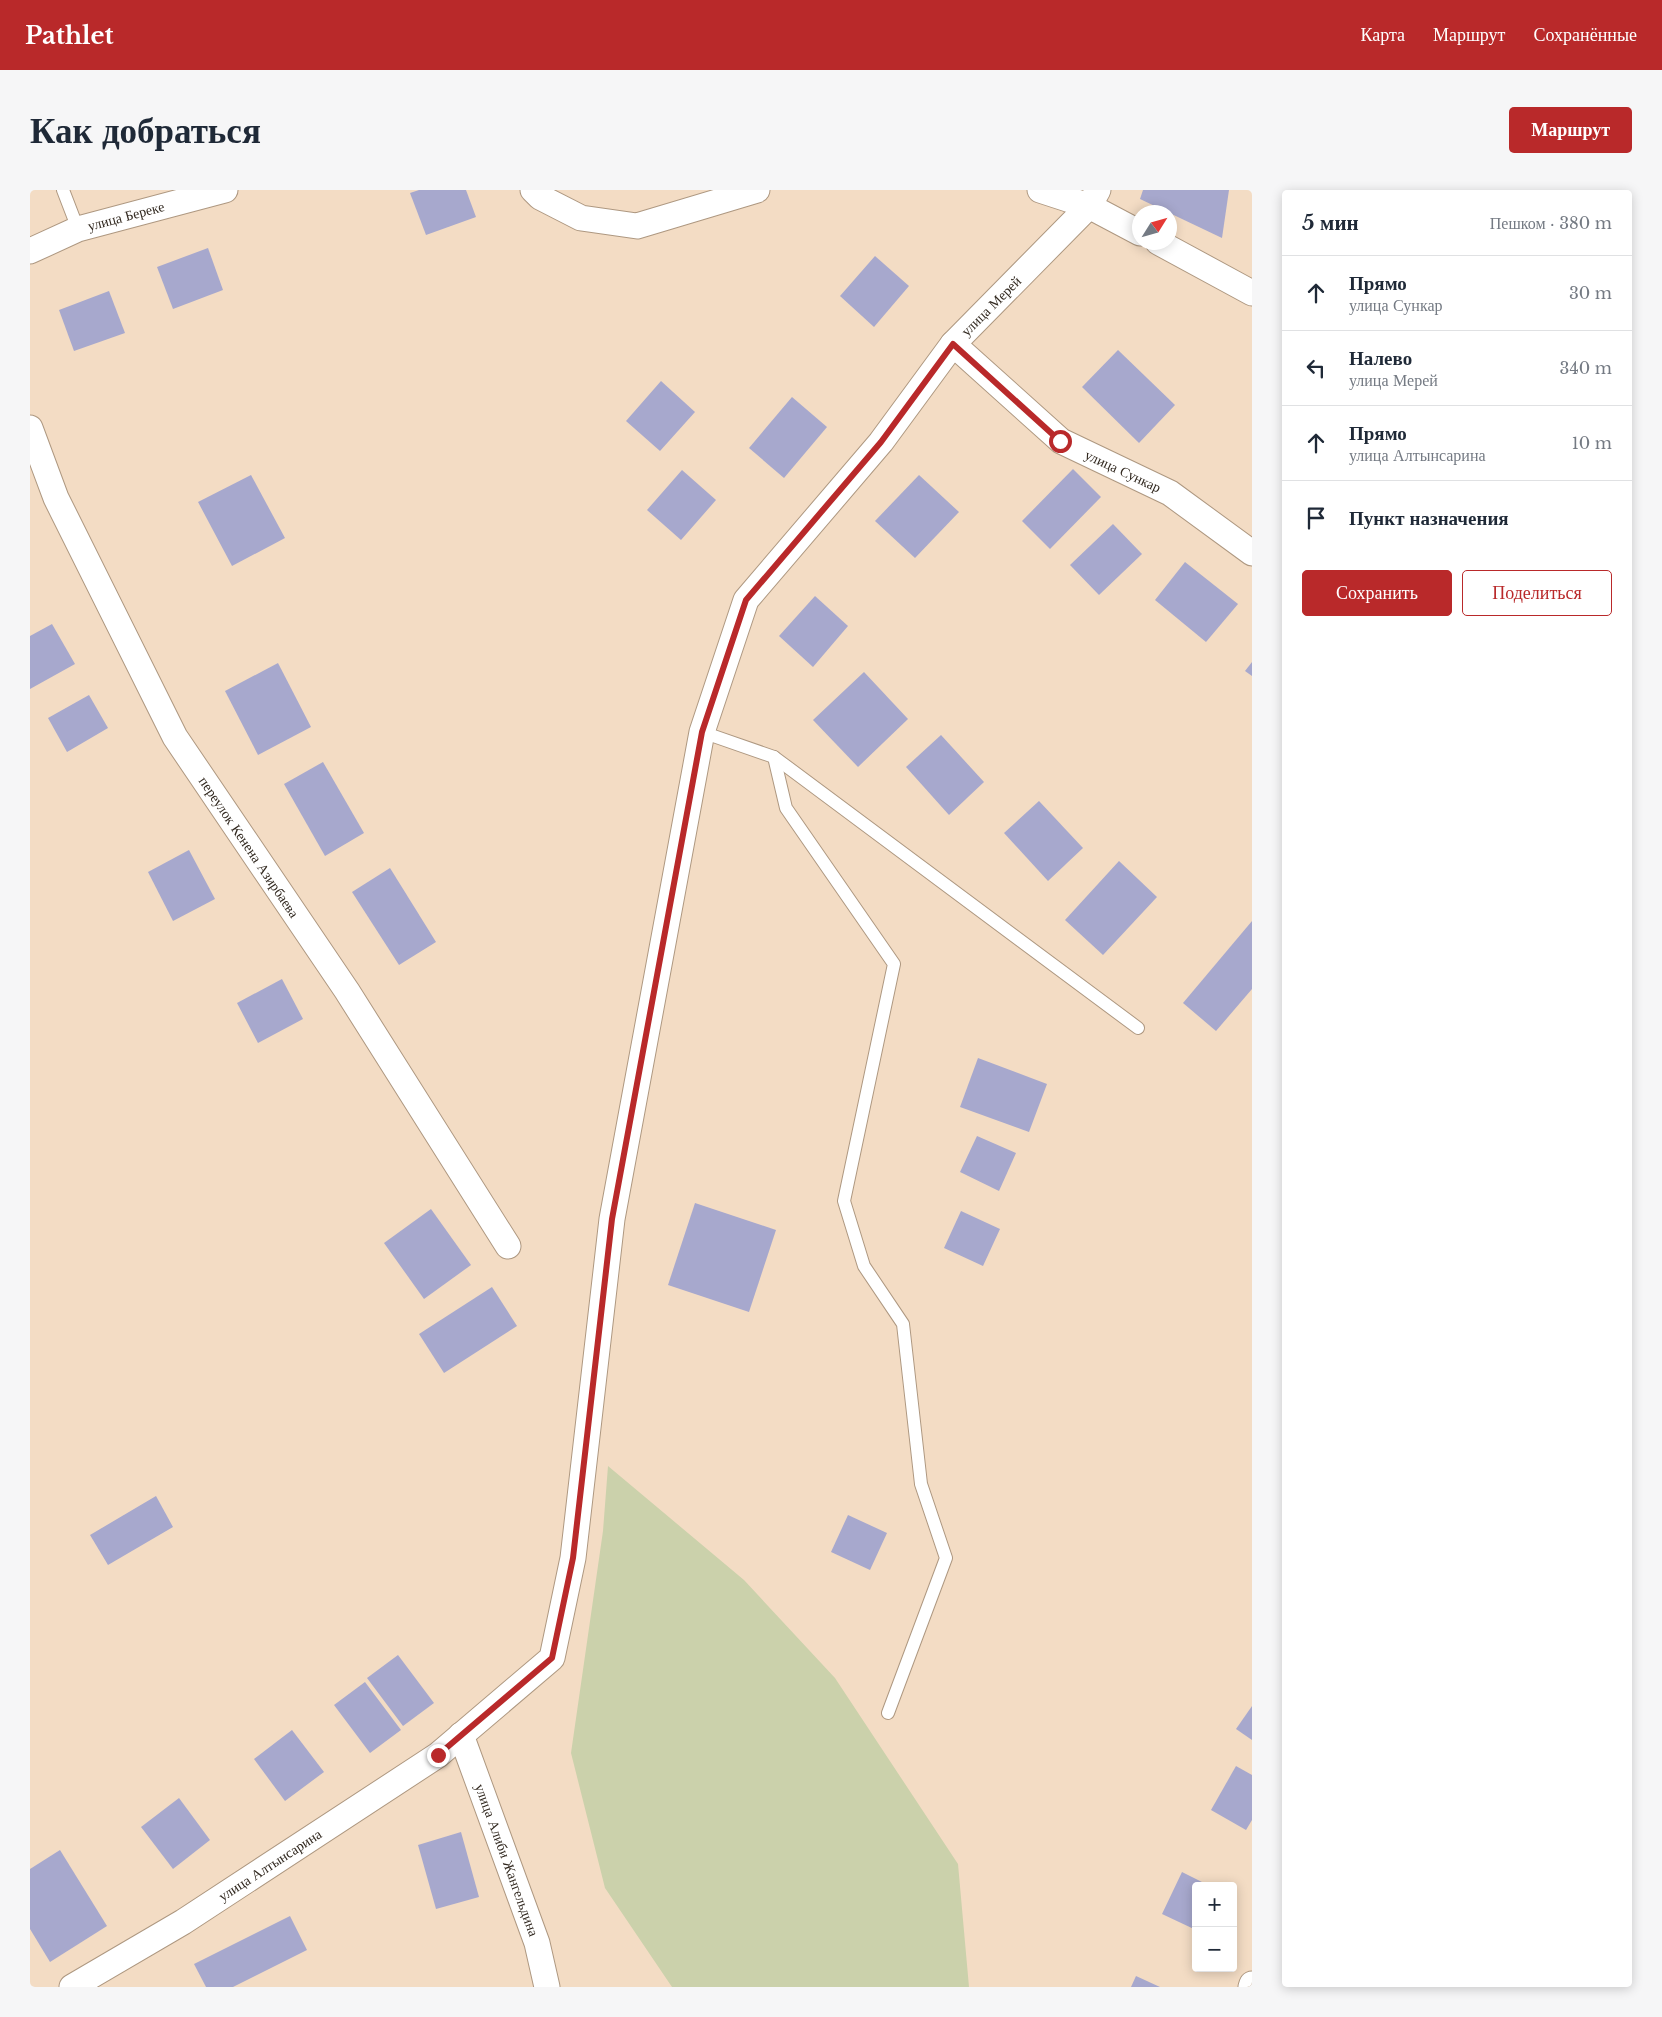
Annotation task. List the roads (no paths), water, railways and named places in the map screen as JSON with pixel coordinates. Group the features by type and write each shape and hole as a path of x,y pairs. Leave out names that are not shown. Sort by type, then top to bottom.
{"street":[{"name":"улица Береке","path":"30,251 78,229 225,190"},
{"path":"533,190 540,197 581,218 637,226 756,190"},
{"path":"1040,190 1094,198 1132,227"},
{"name":"улица Мерей","path":"461,1735 552,1658 573,1558 612,1219 702,732 746,600 881,442 953,344 1094,198"},
{"path":"1173,250 1252,292"},
{"name":"улица Сункар","path":"953,344 1060,441 1170,493 1252,553"},
{"name":"переулок Кенена Азирбаева","path":"30,428 56,498 175,738 346,991 508,1246"},
{"name":"улица Алтынсарина","path":"72,1987 183,1922 438,1755 461,1735"},
{"name":"улица Алиби Жангельдина","path":"461,1735 537,1943 547,1987"}],"lane":[{"path":"63,190 78,229"},
{"path":"702,732 774,757 1138,1028"},
{"path":"774,757 786,808 894,964 844,1201 864,1266 903,1324 921,1484 946,1558 888,1713"}]}
